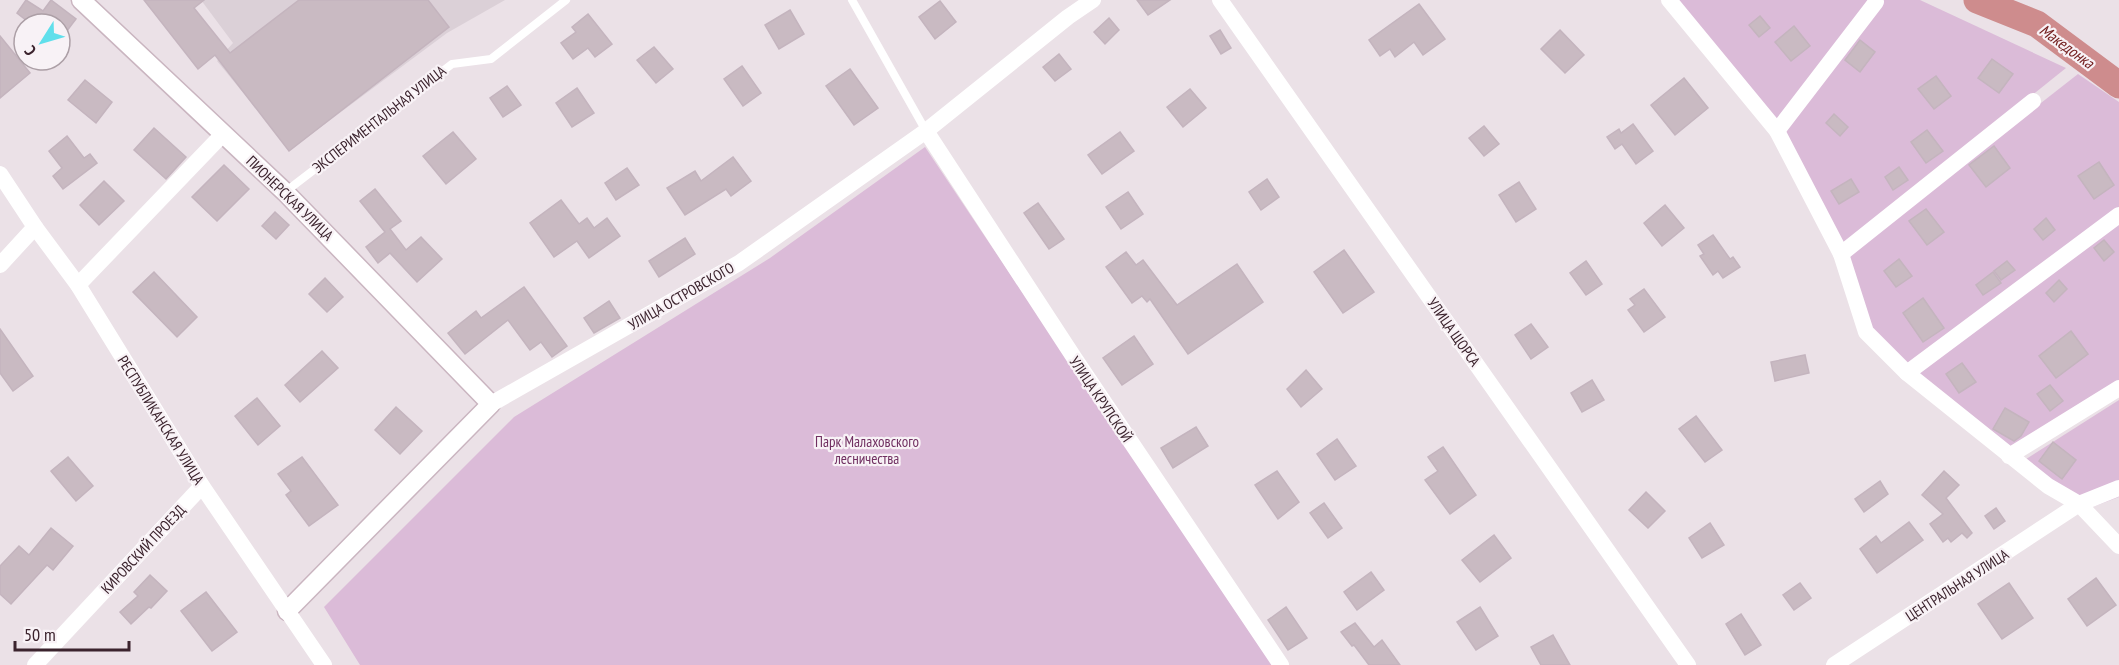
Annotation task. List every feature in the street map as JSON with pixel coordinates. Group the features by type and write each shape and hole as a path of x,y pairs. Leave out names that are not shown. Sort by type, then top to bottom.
{"street":[{"name":"ПИОНЕРСКАЯ УЛИЦА","path":"81,0 285,192 491,404"},
{"name":"УЛИЦА ОСТРОВСКОГО","path":"287,611 491,404 739,263 926,131 1068,17 1094,0"},
{"name":"УЛИЦА ЩОРСА","path":"1221,0 1688,665"},
{"path":"1669,0 1777,131 1841,254 1866,332 1907,373 2009,456 2048,486 2079,504 2119,546"},
{"path":"1777,131 1876,2"},
{"path":"1841,254 2033,101"},
{"name":"УЛИЦА КРУПСКОЙ","path":"926,131 1068,349 1281,665"},
{"path":"78,285 223,134"},
{"name":"РЕСПУБЛИКАНСКАЯ УЛИЦА","path":"0,174 35,227 78,285 202,486 324,665"},
{"path":"1907,373 2119,215"},
{"path":"0,265 35,227"},
{"path":"2009,456 2119,388"},
{"name":"КИРОВСКИЙ ПРОЕЗД","path":"35,665 202,486"},
{"name":"ЦЕНТРАЛЬНАЯ УЛИЦА","path":"1834,665 2079,504 2119,488"}],"lane":[{"name":"ЭКСПЕРИМЕНТАЛЬНАЯ УЛИЦА","path":"285,192 452,64 491,59 566,0"},
{"path":"852,0 926,131"}],"shaded area":[{"path":"201,0 505,0 447,33 290,150 217,61 233,43"}],"green space":[{"path":"1676,0 1868,0 1776,124"},
{"path":"1883,0 1920,0 2066,68 1842,247 1783,132"},
{"path":"2078,74 2119,102 2119,208 1906,365 1871,329 1846,256"},
{"name":"Парк Малаховского лесничества","path":"925,147 1272,665 360,665 324,607 514,417 770,258"},
{"path":"2119,222 2119,385 2015,451 1915,373"},
{"path":"2119,400 2119,497 2087,509 2023,461"}],"building":[{"path":"26,0 43,11 51,0 67,12 18,12"},
{"path":"144,0 204,0 194,8 230,53 299,0 428,0 449,27 289,151 215,55 198,69"},
{"path":"1137,0 1170,0 1148,15"},
{"path":"940,1 956,22 935,39 919,17"},
{"path":"1419,4 1445,39 1423,55 1414,42 1395,57 1390,49 1380,56 1369,40"},
{"path":"790,10 804,34 779,49 765,25"},
{"path":"588,14 612,44 595,57 588,48 573,59 561,43 576,32 572,27"},
{"path":"1760,16 1770,28 1759,37 1749,25"},
{"path":"1109,18 1119,30 1105,44 1094,32"},
{"path":"1794,26 1810,46 1791,61 1775,42"},
{"path":"1220,30 1231,48 1221,54 1210,36"},
{"path":"1560,30 1584,55 1565,73 1541,49"},
{"path":"0,36 12,51 12,72 30,73 0,98"},
{"path":"1860,40 1875,52 1860,72 1845,60"},
{"path":"654,47 673,69 656,83 637,60"},
{"path":"1059,54 1071,69 1055,81 1043,67"},
{"path":"1992,59 2013,74 1999,93 1978,78"},
{"path":"742,66 761,93 743,106 724,79"},
{"path":"850,69 878,108 854,125 826,86"},
{"path":"1936,76 1951,96 1934,109 1918,89"},
{"path":"1684,78 1708,108 1675,135 1651,105"},
{"path":"85,80 112,102 96,123 68,100"},
{"path":"507,86 521,105 503,117 490,98"},
{"path":"577,88 594,113 572,127 556,103"},
{"path":"1190,89 1206,108 1183,127 1167,107"},
{"path":"1834,114 1848,127 1840,136 1826,123"},
{"path":"1633,124 1653,151 1636,164 1622,144 1615,149 1607,137 1619,129 1621,133"},
{"path":"1484,126 1499,144 1484,156 1469,138"},
{"path":"154,128 186,157 166,179 134,150"},
{"path":"1927,130 1943,151 1926,163 1911,142"},
{"path":"453,132 476,159 446,184 423,156"},
{"path":"1120,132 1134,151 1102,174 1088,155"},
{"path":"67,136 84,158 90,154 97,163 63,189 53,176 62,168 49,151"},
{"path":"1994,146 2010,168 1986,187 1969,165"},
{"path":"733,157 751,181 731,196 726,189 685,215 667,188 695,171 701,181"},
{"path":"2099,162 2114,185 2094,199 2078,176"},
{"path":"224,165 249,189 217,221 192,197"},
{"path":"1899,167 1908,180 1893,190 1885,177"},
{"path":"627,168 639,185 616,200 605,183"},
{"path":"1267,179 1279,197 1261,210 1249,192"},
{"path":"1851,179 1859,192 1839,204 1831,191"},
{"path":"104,181 124,201 99,225 80,205"},
{"path":"1519,182 1536,209 1516,222 1499,195"},
{"path":"375,189 401,221 390,229 406,250 421,237 442,259 417,282 390,253 378,263 366,247 385,232 360,201"},
{"path":"1128,192 1143,214 1121,229 1106,207"},
{"path":"561,200 579,224 587,218 594,228 607,218 620,236 589,258 577,241 554,257 530,223"},
{"path":"1038,203 1064,239 1049,249 1024,213"},
{"path":"1665,205 1684,228 1662,246 1644,223"},
{"path":"1926,209 1944,232 1927,245 1909,221"},
{"path":"275,212 289,225 276,239 262,226"},
{"path":"2046,218 2055,230 2043,240 2034,229"},
{"path":"1713,235 1730,259 1733,257 1740,267 1723,278 1718,271 1713,275 1700,256 1704,254 1698,245"},
{"path":"685,238 695,254 659,277 649,261"},
{"path":"2104,240 2114,252 2104,261 2094,248"},
{"path":"1344,250 1374,292 1343,313 1314,272"},
{"path":"1126,252 1136,265 1143,260 1177,305 1237,264 1263,302 1188,354 1150,299 1147,302 1142,296 1132,303 1106,267"},
{"path":"1899,259 1912,276 1896,287 1884,271"},
{"path":"1586,261 1602,284 1586,295 1570,273"},
{"path":"2007,261 2015,270 2001,280 1994,271"},
{"path":"154,272 197,317 177,337 133,292"},
{"path":"1993,272 2001,283 1983,295 1976,285"},
{"path":"325,278 343,297 327,312 309,294"},
{"path":"2059,280 2067,289 2054,302 2046,293"},
{"path":"524,287 567,346 552,357 541,342 530,350 508,320 465,354 448,333 476,311 481,318"},
{"path":"1644,289 1665,317 1644,332 1628,310 1635,305 1630,299"},
{"path":"1923,298 1944,328 1923,342 1903,313"},
{"path":"609,301 620,318 594,333 584,318"},
{"path":"1531,324 1548,347 1531,359 1515,335"},
{"path":"0,329 33,376 13,391 0,373"},
{"path":"2071,331 2088,354 2056,378 2039,356"},
{"path":"1134,336 1153,364 1122,385 1103,358"},
{"path":"322,351 338,368 300,402 285,385"},
{"path":"1805,355 1809,373 1775,381 1771,362"},
{"path":"1962,363 1976,382 1959,393 1946,374"},
{"path":"1306,370 1322,389 1301,407 1287,389"},
{"path":"1592,380 1604,400 1582,412 1571,393"},
{"path":"2050,385 2063,401 2050,411 2037,394"},
{"path":"257,398 280,426 258,445 235,416"},
{"path":"396,407 422,431 400,454 375,430"},
{"path":"2005,408 2029,422 2021,436 2014,441 1993,429"},
{"path":"1696,416 1722,450 1705,462 1679,429"},
{"path":"1196,427 1208,446 1173,468 1161,448"},
{"path":"1337,439 1356,466 1335,480 1317,454"},
{"path":"2053,442 2076,460 2062,479 2039,461"},
{"path":"1443,447 1476,495 1450,514 1425,480 1438,471 1428,457"},
{"path":"68,457 93,486 76,501 51,471"},
{"path":"302,457 338,505 309,526 286,495 291,491 278,474"},
{"path":"1277,471 1299,502 1278,519 1255,485"},
{"path":"1944,471 1959,485 1946,498 1972,533 1967,538 1962,533 1951,542 1948,538 1943,542 1930,524 1943,514 1922,495"},
{"path":"1880,481 1888,494 1864,512 1855,499"},
{"path":"1646,492 1665,511 1648,528 1629,510"},
{"path":"1324,503 1342,528 1328,538 1310,513"},
{"path":"1996,508 2005,521 1994,529 1985,516"},
{"path":"1909,522 1923,540 1877,573 1860,549 1876,536 1881,543"},
{"path":"1710,523 1724,545 1702,558 1689,538"},
{"path":"51,528 73,546 53,570 47,565 11,604 0,594 0,566 19,546 29,555"},
{"path":"1494,535 1511,558 1480,582 1462,560"},
{"path":"1371,572 1384,590 1357,610 1344,592"},
{"path":"150,575 167,591 131,624 120,612 138,596 134,592"},
{"path":"2096,578 2116,605 2087,626 2068,599"},
{"path":"1800,583 1811,598 1794,610 1783,595"},
{"path":"2009,583 2033,618 2002,639 1978,604"},
{"path":"206,592 237,632 212,651 181,611"},
{"path":"1286,607 1307,638 1288,650 1268,620"},
{"path":"1480,607 1498,636 1476,650 1457,622"},
{"path":"1741,614 1761,645 1745,655 1726,624"},
{"path":"1355,623 1374,647 1382,640 1400,665 1369,665 1341,632"},
{"path":"1553,635 1570,665 1541,665 1531,647"}],"waterway":[{"name":"Македонка","path":"1977,0 2037,24 2119,85"}]}
